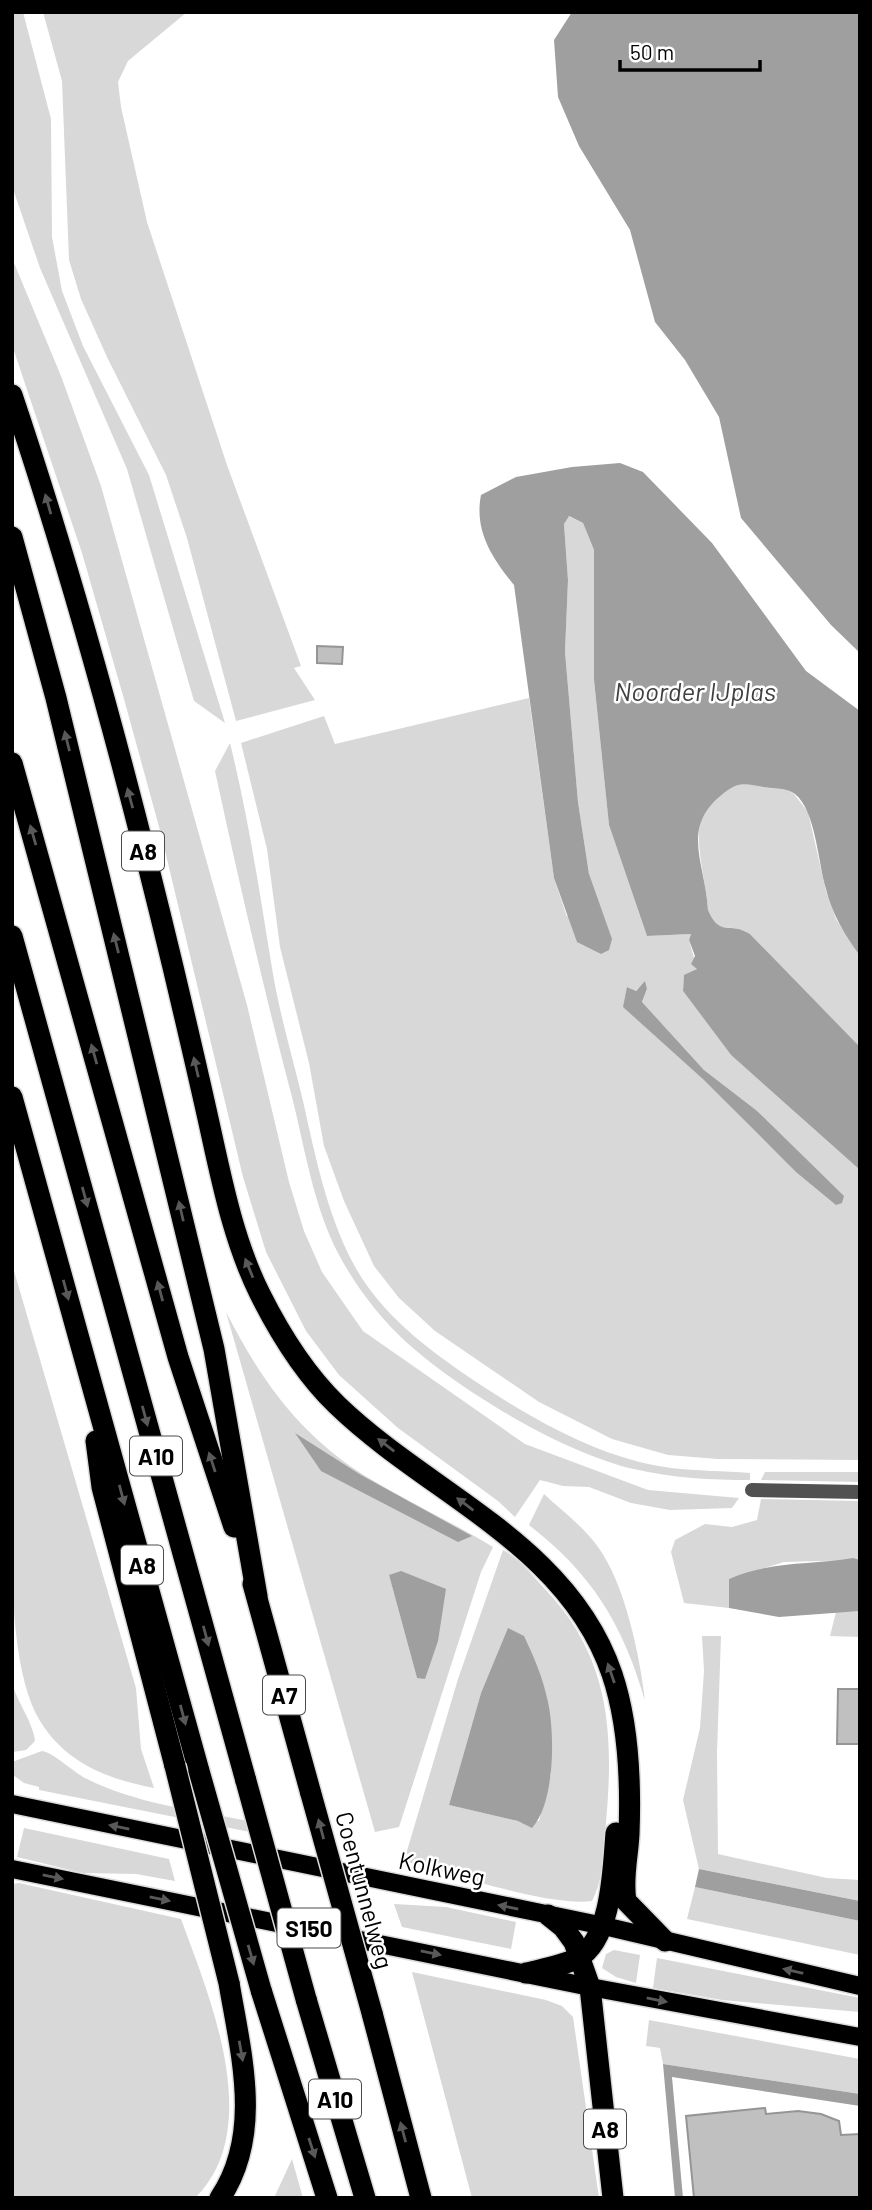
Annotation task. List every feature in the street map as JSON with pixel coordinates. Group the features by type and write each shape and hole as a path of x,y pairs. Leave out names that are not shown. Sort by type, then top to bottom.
{"highway":[{"name":"A8","path":"12,395 54,526 123,774 172,963 219,1171 236,1233 259,1293 293,1351 339,1407 517,1543 578,1607 596,1634 612,1675 625,1739 630,1797 626,1901 665,1941"},
{"name":"A8","path":"12,537 63,725 211,1336 257,1596"},
{"path":"12,763 178,1357 257,1596"},
{"name":"A10","path":"12,936 306,1999 365,2198"},
{"name":"A8","path":"12,1097 261,1990 327,2198"},
{"name":"A8","path":"84,1359 102,1488 229,1983 244,2070 245,2120 240,2157 220,2198"},
{"name":"Coentunnelweg","path":"257,1596 421,2198"},
{"name":"A8","path":"604,1926 625,1739"},
{"name":"A8","path":"548,1915 563,1927 580,1957 590,1987 612,2198"},
{"path":"526,1973 580,1957 596,1942 604,1926"}],"main road":[{"path":"12,1790 33,1809"},
{"name":"Kolkweg","path":"12,1804 604,1926 860,1986"},
{"name":"S150","path":"12,1869 590,1987 860,2037"}],"street":[{"path":"752,1490 860,1492"}],"shaded area":[{"path":"12,12 23,12 51,119 52,237 62,291 83,346 149,475 225,723 194,701 127,469 40,268 12,186"},
{"path":"43,12 187,12 128,61 118,82 121,107 147,222 227,465 301,666 294,668 315,700 236,721 187,538 166,475 107,357 81,299 69,260 62,81"},
{"path":"12,258 61,376 101,486 247,1005 289,1182 304,1231 322,1272 363,1331 525,1444 648,1490 739,1498 732,1508 670,1510 631,1503 589,1487 563,1486 540,1480 515,1517 498,1501 398,1428 339,1375 306,1331 266,1252 243,1177 161,834 124,699 82,553 12,345"},
{"path":"568,516 583,523 594,550 594,680 609,825 647,936 691,934 689,940 697,969 684,976 683,991 731,1055 860,1170 860,1460 718,1459 668,1455 612,1439 539,1402 435,1331 399,1298 374,1266 344,1201 324,1146 309,1063 280,947 267,849 241,743 324,716 335,744 529,698 554,878 567,917 589,874 578,802 565,652 568,580 564,524","holes":["645,982 647,990 642,1002 704,1070 756,1110 836,1204 751,1128 628,987 635,991"]},
{"path":"230,743 248,825 277,997 317,1163 336,1225 365,1283 395,1318 430,1349 487,1389 575,1439 646,1463 681,1469 750,1473 750,1480 692,1478 634,1469 606,1461 545,1434 482,1399 427,1360 395,1332 359,1288 338,1253 316,1198 252,936 215,771"},
{"path":"747,783 786,789 794,794 808,812 826,891 836,919 860,956 860,1047 750,934 717,924 708,910 700,852 702,816 710,802 724,790"},
{"path":"12,1264 136,1688 141,1749 154,1788 104,1774 75,1758 50,1736 29,1697 21,1667 13,1599"},
{"path":"226,1312 268,1383 321,1443 367,1477 493,1547 481,1572 399,1827 375,1832","holes":["389,1575 446,1590 417,1678"]},
{"path":"765,1472 860,1472 860,1482 761,1480"},
{"path":"544,1494 586,1533 608,1562 630,1621 645,1701 626,1648 602,1602 571,1562 529,1525"},
{"path":"761,1499 860,1501 860,1560 784,1562 729,1579 729,1608 684,1603 671,1552 675,1540 705,1524 732,1527 757,1520"},
{"path":"503,1550 526,1568 567,1615 595,1669 603,1698 609,1758 608,1789 603,1863 592,1901 552,1899 526,1894 404,1861 458,1679","holes":["508,1629 551,1774 539,1821 518,1821 449,1805 481,1693"]},
{"path":"860,1611 860,1637 830,1636 836,1612"},
{"path":"702,1636 721,1636 717,1752 718,1854 827,1878 860,1880 860,1901 699,1869 683,1800 700,1728 704,1671"},
{"path":"12,1683 35,1741 26,1750 13,1752"},
{"path":"42,1751 106,1788 166,1805 248,1821 250,1832 39,1790 39,1787 24,1783 13,1775 12,1762"},
{"path":"24,1828 169,1859 175,1881 136,1874 83,1873 17,1857"},
{"path":"19,1883 181,1919 216,2023 225,2061 229,2099 227,2136 216,2169 195,2198 12,2198 12,1884"},
{"path":"695,1887 860,1921 860,1955 687,1919"},
{"path":"394,1904 446,1907 516,1922 511,1949 402,1927"},
{"path":"614,1950 640,1955 636,1983 616,1977 602,1968 606,1954"},
{"path":"657,1958 860,1998 860,2012 722,2000 653,1988"},
{"path":"412,1972 546,2000 562,2006 573,2017 599,2198 472,2198"},
{"path":"649,2020 860,2059 860,2094 663,2064 660,2048 646,2046"},
{"path":"292,2159 303,2198 274,2198"}],"water":[{"path":"572,12 860,12 860,653 831,625 741,518 719,417 685,360 655,322 630,230 579,146 558,97 554,40"},
{"name":"Noorder IJplas","path":"620,463 643,472 712,543 806,671 860,711 860,956 832,907 808,812 795,794 784,789 750,785 733,787 713,803 703,816 698,844 708,910 712,919 721,926 750,934 860,1047 860,1170 731,1055 683,991 684,975 697,969 691,964 695,956 689,940 691,934 647,936 609,825 594,680 594,550 583,523 569,516 564,524 568,580 565,652 578,802 589,874 612,939 609,950 601,954 577,942 554,878 514,585 487,543 480,520 481,495 516,477 572,467"},
{"path":"645,981 647,989 642,1002 704,1070 756,1110 844,1196 842,1203 836,1205 796,1172 704,1080 623,1007 627,987 636,991"},
{"path":"295,1433 361,1475 472,1536 458,1542 321,1471"},
{"path":"853,1558 860,1560 860,1611 779,1617 729,1608 729,1579 775,1566"},
{"path":"401,1571 446,1589 438,1641 425,1679 417,1678 389,1575"},
{"path":"508,1628 524,1636 535,1660 546,1693 552,1732 549,1786 540,1817 532,1828 518,1821 449,1805 481,1693"},
{"path":"699,1869 860,1901 860,1921 695,1887"},
{"path":"663,2064 860,2094 860,2106 672,2077 683,2198 675,2198"}],"building":[{"path":"317,646 343,647 342,664 317,663"},
{"path":"838,1689 860,1689 860,1744 837,1744"},
{"path":"765,2108 766,2114 798,2111 821,2114 839,2121 841,2135 860,2134 860,2198 694,2198 686,2116"}]}
